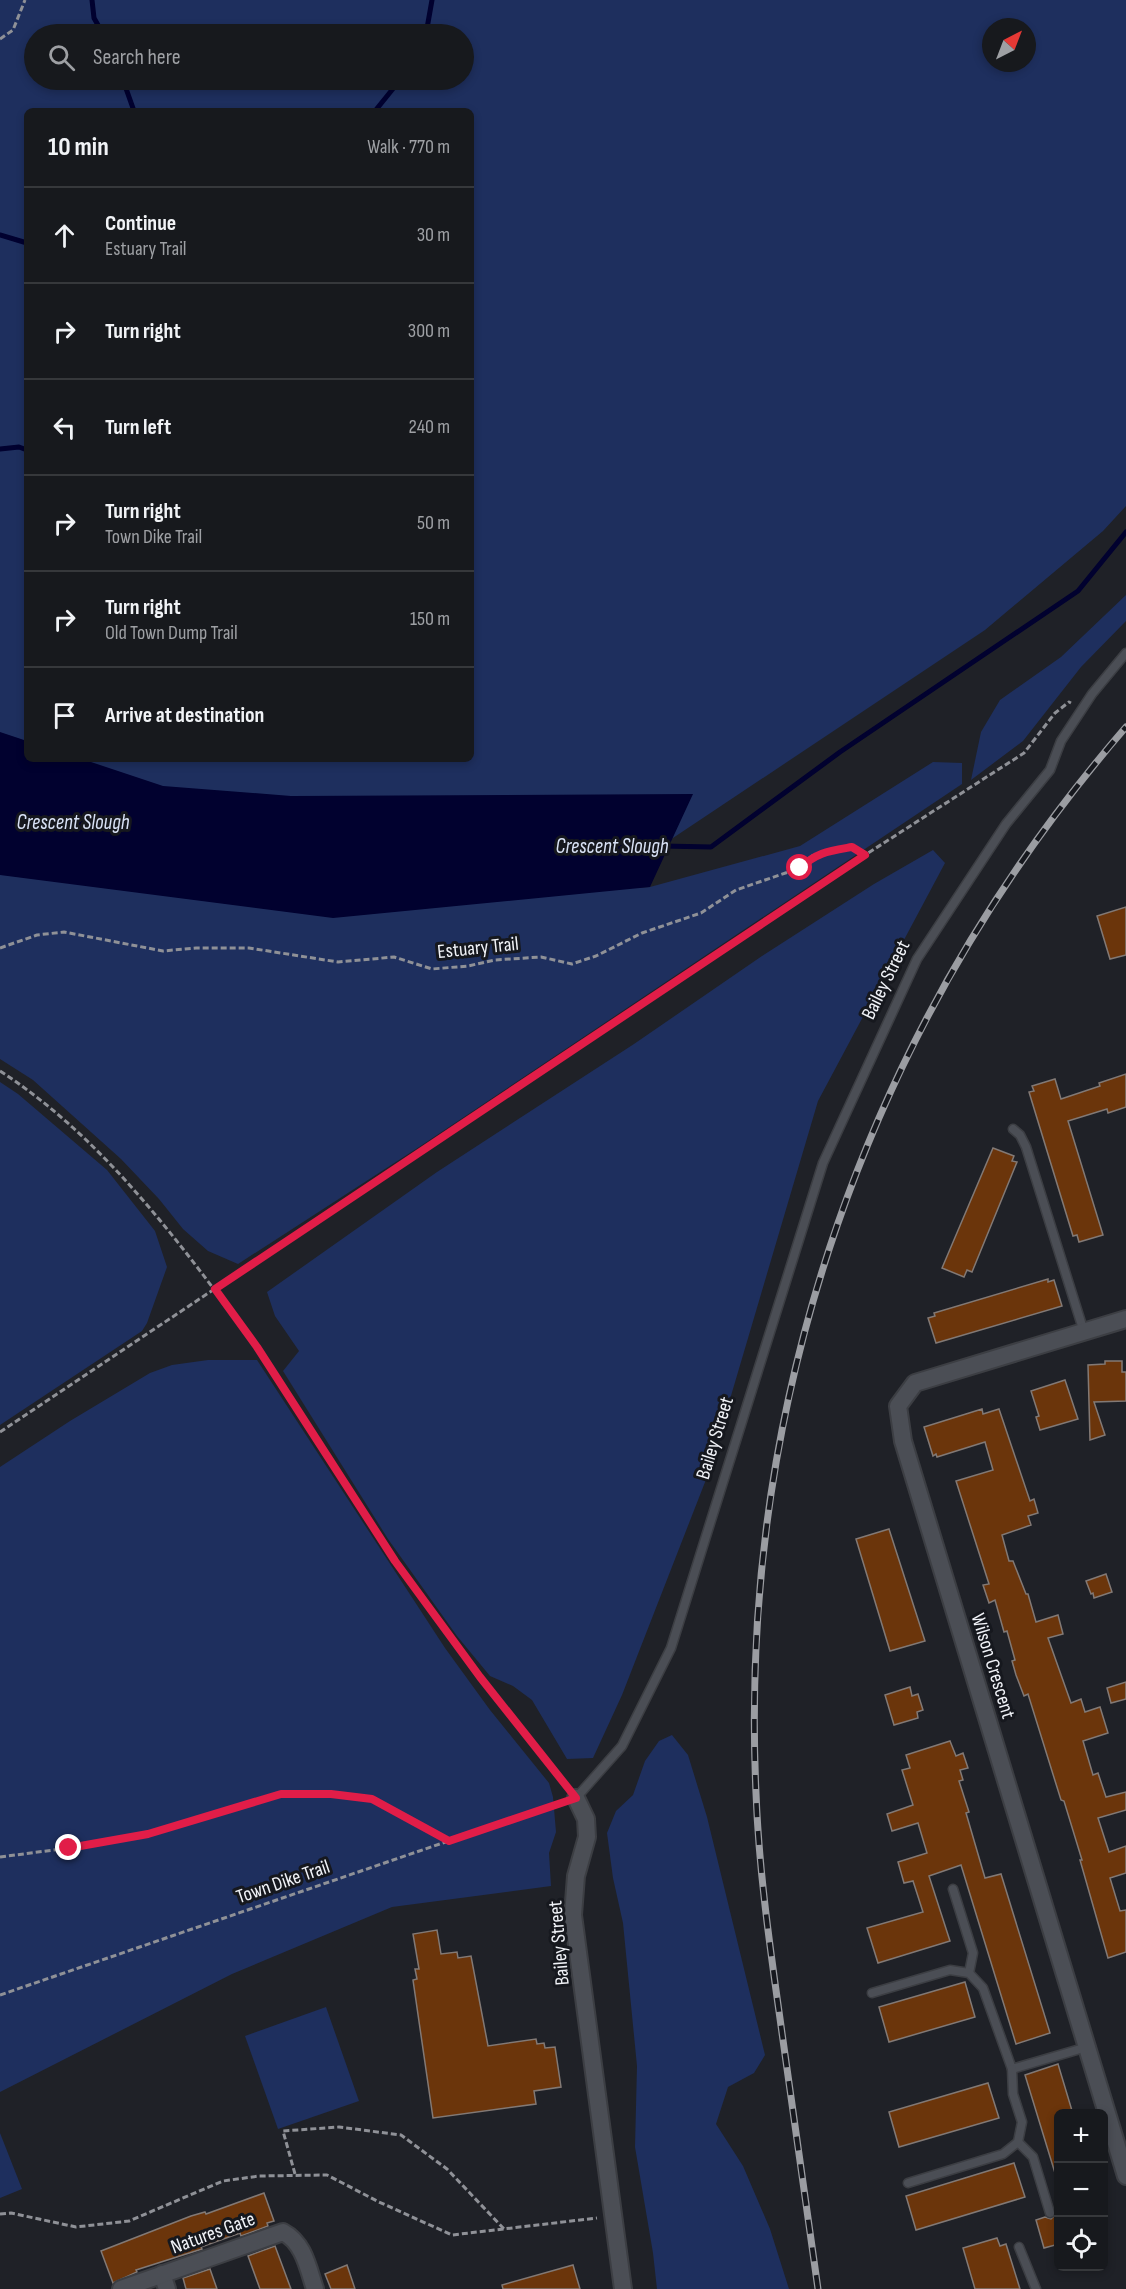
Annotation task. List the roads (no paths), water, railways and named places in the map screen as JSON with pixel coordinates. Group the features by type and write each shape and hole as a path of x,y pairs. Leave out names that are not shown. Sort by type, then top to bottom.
{"street":[{"name":"Wilson Crescent","path":"1126,1319 915,1383 898,1406 903,1441 1126,2176"},
{"name":"Bailey Street","path":"576,1798 586,1819 587,1837 576,1876 573,1915 623,2289"},
{"name":"Natures Gate","path":"121,2289 164,2282 283,2232 293,2237 299,2244 315,2289"}],"lane":[{"name":"Bailey Street","path":"576,1798 622,1746 671,1648 823,1163 917,959 1006,824 1050,770 1061,741 1084,706 1111,669 1126,653"},
{"path":"1013,1129 1020,1135 1026,1147 1084,1332"},
{"path":"953,1889 972,1953 969,1973"},
{"path":"872,1994 950,1970 969,1973 983,1988 1012,2069 1013,2094 1022,2122 1018,2142 1003,2154 908,2183"},
{"path":"1012,2069 1087,2047"},
{"path":"1018,2142 1033,2157 1050,2213"},
{"path":"1019,2247 1036,2289"}],"water":[{"name":"Crescent Slough","path":"0,732 24,740 24,762 91,762 163,786 291,796 693,794 650,887 333,918 0,875"}],"waterway":[{"path":"92,0 94,18 97,24"},
{"path":"428,24 432,0"},
{"path":"127,90 133,108"},
{"path":"377,108 392,90"},
{"path":"0,235 24,242"},
{"path":"0,449 19,447 24,449"},
{"name":"Crescent Slough","path":"663,846 711,847 840,752 1078,591 1126,532"}],"railway":[{"path":"818,2289 770,1944 756,1793 756,1647 770,1503 797,1362 838,1224 891,1092 957,964 1035,842 1126,727"}]}
